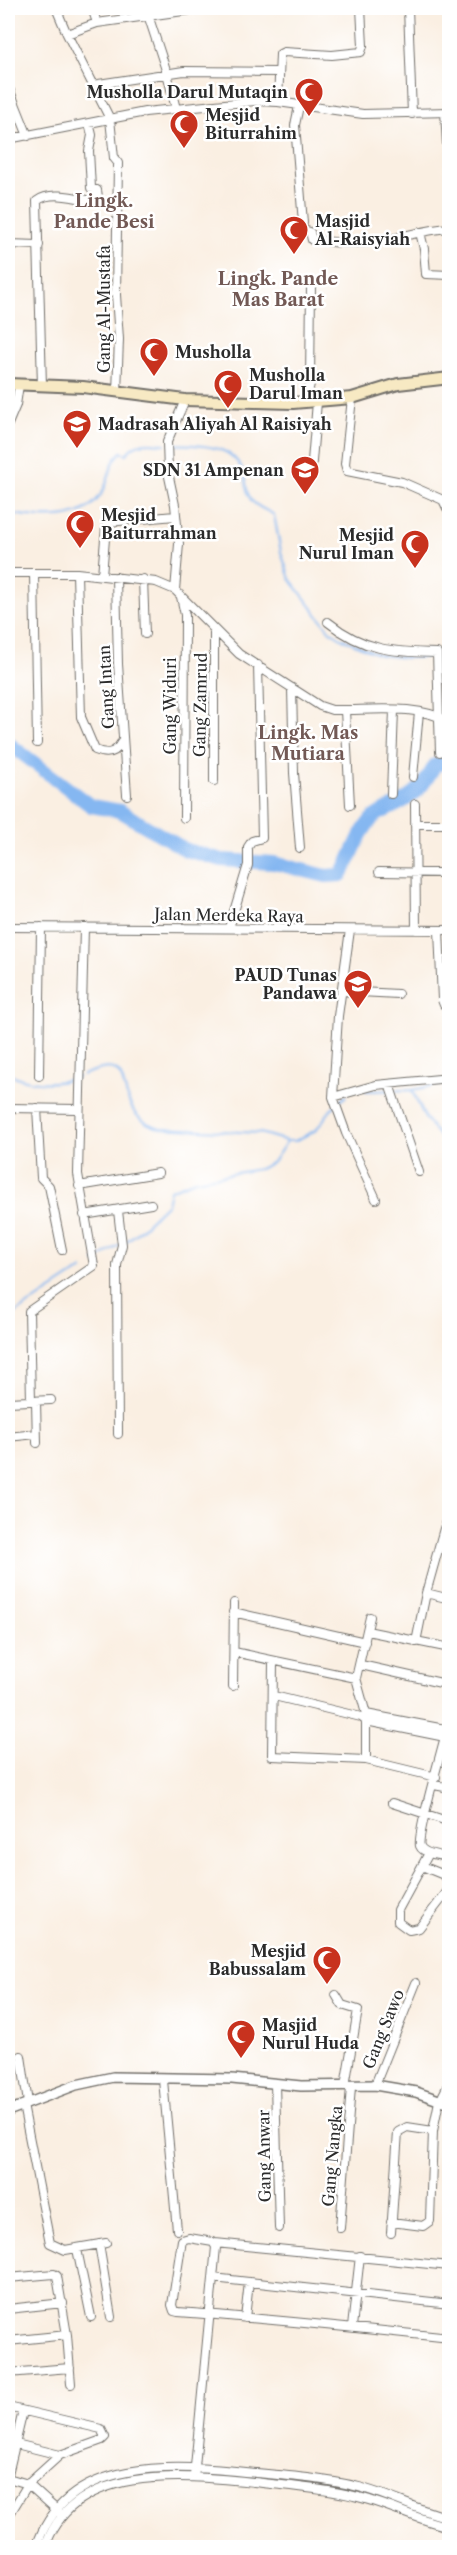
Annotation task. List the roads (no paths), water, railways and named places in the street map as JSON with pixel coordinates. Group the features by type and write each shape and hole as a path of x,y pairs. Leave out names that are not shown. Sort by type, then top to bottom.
{"main road":[{"path":"13,385 83,387 185,400 312,402 351,398 398,384 450,378"}],"street":[{"path":"56,8 110,119"},
{"path":"92,8 97,23"},
{"path":"67,34 97,23 205,8"},
{"path":"278,102 279,55 283,52 332,55 361,52 363,46 361,8"},
{"path":"408,8 412,114"},
{"path":"148,15 176,109"},
{"path":"92,85 203,69 279,72"},
{"path":"8,86 28,136"},
{"path":"8,139 110,119 255,101 363,114 447,112 450,194"},
{"path":"299,106 295,125 303,223 300,229 310,232 312,240 357,244 450,228"},
{"name":"Gang Al-Mustafa","path":"110,119 114,158 118,163 117,392"},
{"path":"42,386 36,204 38,199 66,196 92,201 98,197 98,190 91,188 89,151 92,135 89,123"},
{"path":"420,232 426,275 450,275"},
{"path":"8,244 39,245"},
{"path":"311,284 311,473"},
{"path":"8,424 16,405 13,385"},
{"path":"351,398 345,464 347,471 402,482 443,500 450,514"},
{"name":"Gang Widuri","path":"184,818 184,615 178,593 179,544 167,444 185,400"},
{"path":"102,575 108,522 175,516"},
{"path":"8,573 77,573 144,579 178,593 239,654 258,664 320,706 332,710 419,712 439,716 450,722"},
{"path":"34,573 37,743"},
{"path":"77,573 82,722 95,750 112,753 117,751 122,741"},
{"name":"Gang Intan","path":"116,577 122,741 127,795"},
{"path":"144,579 145,634"},
{"path":"328,622 351,638 378,649 406,653 437,653 440,752"},
{"name":"Gang Zamrud","path":"214,630 214,781"},
{"path":"229,928 241,896 250,844 261,840 263,835 258,664"},
{"path":"292,688 294,773 300,848"},
{"path":"345,710 350,805"},
{"path":"392,794 394,710"},
{"path":"413,777 419,712"},
{"path":"415,804 416,930"},
{"path":"416,824 450,824"},
{"path":"379,872 450,873"},
{"name":"Jalan Merdeka Raya","path":"8,927 450,930"},
{"path":"39,1076 40,927"},
{"path":"8,1437 37,1439 29,1311 94,1266 79,1186 78,1109 84,927"},
{"path":"350,930 334,1056 334,1099 376,1200"},
{"path":"439,930 442,1000 444,1005 450,1007"},
{"path":"341,991 398,993"},
{"path":"334,1099 358,1089 448,1084"},
{"path":"390,1088 419,1172"},
{"path":"8,1108 78,1109"},
{"path":"37,1108 41,1178 49,1186 62,1250"},
{"path":"79,1186 158,1173"},
{"path":"84,1215 151,1204"},
{"path":"118,1211 121,1242 117,1265 118,1434"},
{"path":"8,1402 51,1400"},
{"path":"416,1642 426,1593 450,1507"},
{"path":"426,1593 450,1599"},
{"path":"233,1686 233,1607 365,1642"},
{"path":"366,1760 364,1717 356,1678 361,1665 370,1617"},
{"path":"367,1631 450,1648"},
{"path":"234,1652 356,1678"},
{"path":"273,1661 273,1756 366,1760 435,1781 450,1788"},
{"path":"361,1665 450,1685"},
{"path":"274,1696 448,1734"},
{"path":"450,1717 448,1734 424,1814 420,1841 420,1847 429,1853 450,1857"},
{"path":"392,1803 450,1822"},
{"path":"429,1853 398,1910 397,1918 401,1924 411,1930 419,1928 450,1888"},
{"path":"422,1866 444,1875 450,1883"},
{"name":"Gang Sawo","path":"375,2085 416,1983"},
{"name":"Gang Nangka","path":"336,1995 342,2005 358,2010 348,2086 340,2228"},
{"path":"21,2056 26,2101 50,2243 58,2248 77,2249 102,2243 111,2317"},
{"path":"8,2111 26,2101 104,2078 232,2079 301,2086 375,2085 416,2092 443,2102"},
{"path":"163,2080 177,2230"},
{"path":"391,2222 423,2226 429,2221 433,2131 450,2081"},
{"name":"Gang Anwar","path":"275,2083 279,2228"},
{"path":"391,2234 398,2133 407,2127 433,2131"},
{"path":"450,2266 214,2243 189,2238 180,2241 172,2305 174,2311 450,2338"},
{"path":"194,2477 213,2278 214,2243"},
{"path":"77,2249 91,2317"},
{"path":"352,2327 360,2256"},
{"path":"8,2278 56,2274 63,2303 71,2384"},
{"path":"213,2278 450,2304"},
{"path":"245,2318 249,2282"},
{"path":"8,2309 63,2303"},
{"path":"8,2341 67,2335"},
{"path":"8,2373 70,2368"},
{"path":"8,2407 101,2429 104,2432 102,2440 60,2455 28,2484 8,2516"},
{"path":"23,2411 11,2443 8,2476 28,2484 63,2515"},
{"path":"11,2443 60,2455"},
{"path":"36,2547 56,2509 70,2496 91,2484 136,2469 194,2468 333,2482 377,2492 450,2518"},
{"path":"45,2547 63,2515 76,2503 94,2492 121,2482 141,2479 194,2477 331,2491 398,2509 450,2528"},
{"path":"331,2491 333,2482"}],"waterway":[{"path":"8,513 34,517 62,517 86,509 96,501 104,489 112,465 121,452 127,454 134,446 143,443 165,444"},
{"path":"171,444 216,448 234,458 245,478 251,500 274,515 281,552 290,579 330,631 380,655 407,658 429,657"},
{"path":"441,657 450,658"},
{"path":"8,743 91,806 120,811 186,850 222,860 274,863 326,876 341,875 359,838 373,818 413,794 423,785 435,765 450,761"},
{"path":"83,1075 99,1069 110,1068 116,1071 121,1076 129,1103 135,1113 143,1121 156,1127 260,1133 287,1141 295,1141 316,1130 333,1107 346,1096"},
{"path":"8,1072 23,1079 42,1082 70,1080 78,1077"},
{"path":"366,1091 412,1090 447,1083"},
{"path":"412,1090 425,1118 450,1150"},
{"path":"125,1242 167,1204 170,1190 195,1180 259,1169 273,1162 287,1141"},
{"path":"95,1261 120,1245"},
{"path":"8,1318 83,1269"}],"place":[{"name":"Musholla Darul Mutaqin","path":"309,118"},
{"name":"Mesjid Biturrahim","path":"184,150"},
{"name":"Masjid Al-Raisyiah","path":"294,256"},
{"name":"Musholla","path":"154,378"},
{"name":"Musholla Darul Iman","path":"228,410"},
{"name":"Madrasah Aliyah Al Raisiyah","path":"77,450"},
{"name":"SDN 31 Ampenan","path":"305,496"},
{"name":"Mesjid Baiturrahman","path":"80,550"},
{"name":"Mesjid Nurul Iman","path":"415,570"},
{"name":"PAUD Tunas Pandawa","path":"358,1010"},
{"name":"Mesjid Babussalam","path":"327,1986"},
{"name":"Masjid Nurul Huda","path":"241,2060"}],"district":[{"name":"Lingk. Pande Besi","path":"104,211"},
{"name":"Lingk. Pande Mas Barat","path":"278,289"},
{"name":"Lingk. Mas Mutiara","path":"308,743"}]}
